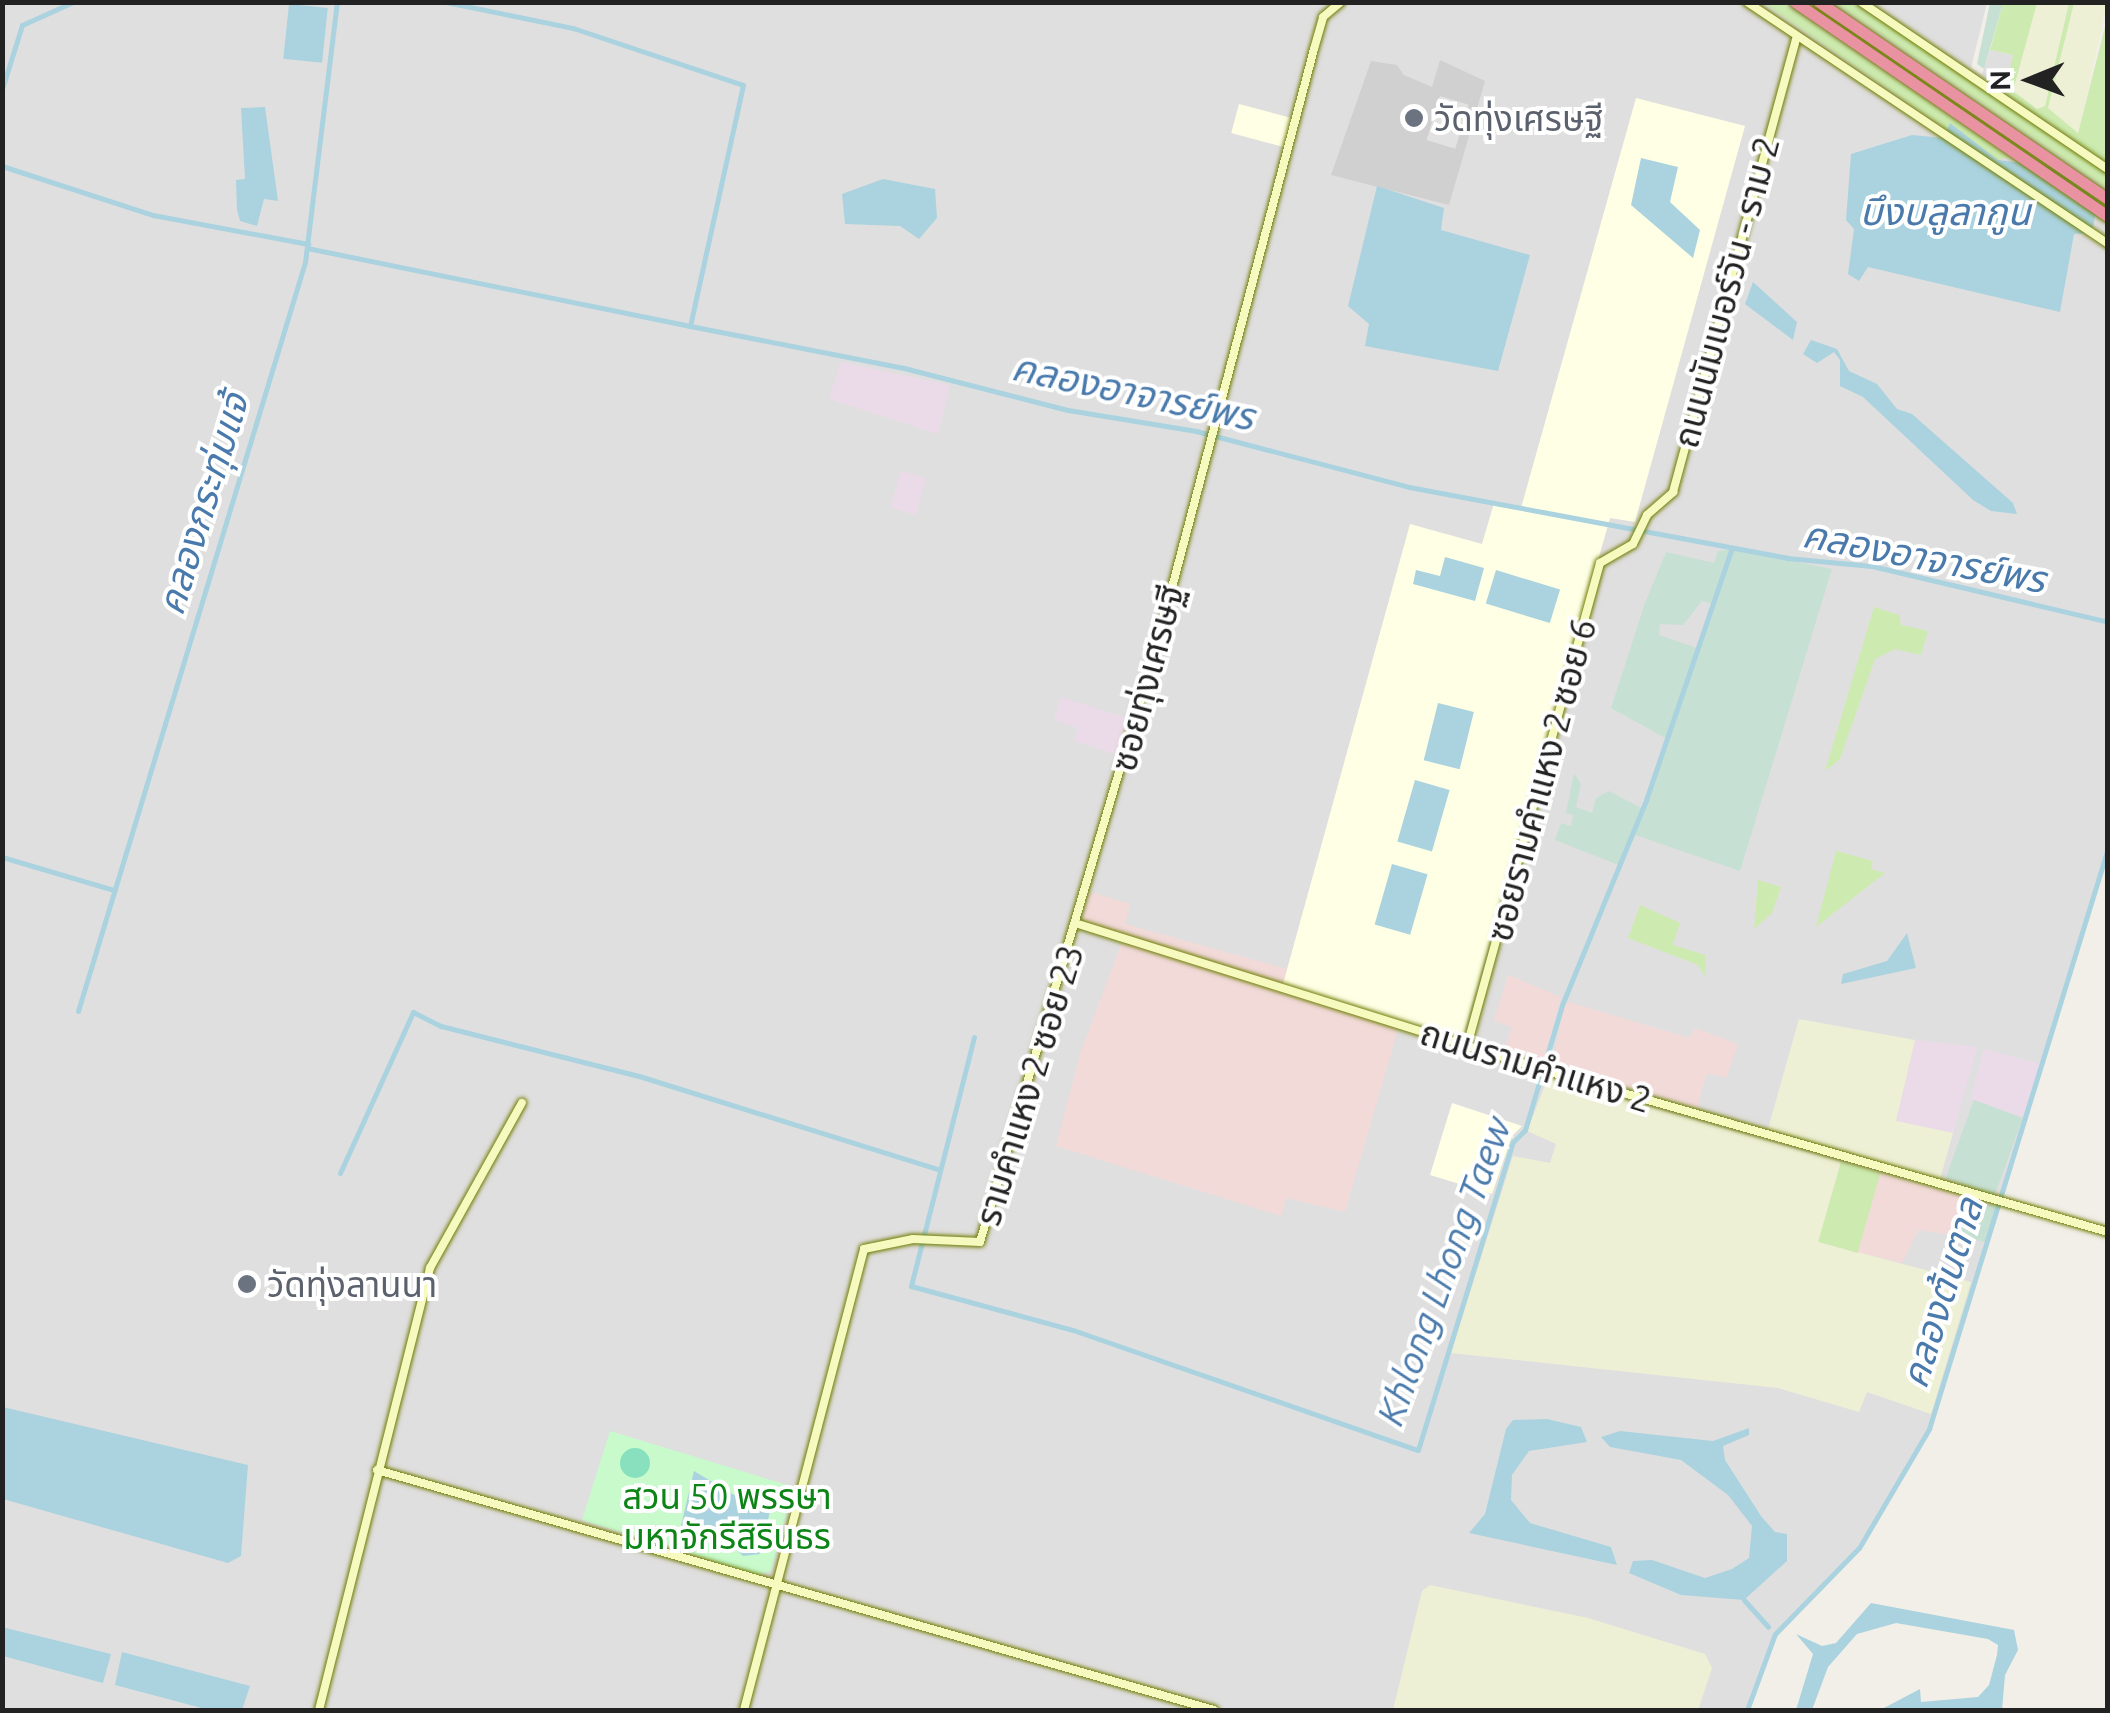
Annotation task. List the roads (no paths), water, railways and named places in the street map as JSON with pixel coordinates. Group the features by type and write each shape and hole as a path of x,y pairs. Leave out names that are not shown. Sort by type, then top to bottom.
{"highway":[{"path":"1795,2 2108,199"},
{"path":"1819,2 2108,216"}],"main road":[{"name":"ซอยทุ่งเศรษฐี","path":"1078,924 1215,435 1323,17 1342,2"},
{"path":"1747,2 2105,243"},
{"path":"1861,2 2108,169"},
{"name":"ถนนนัมเบอร์วัน - ราม 2","path":"1639,536 1643,524 1673,492 1797,37"},
{"name":"ซอยรามคำแหง 2 ซอย 6","path":"1467,1046 1600,563 1639,536"},
{"name":"ถนนรามคำแหง 2","path":"1078,924 1545,1070 2108,1232"},
{"name":"รามคำแหง 2 ซอย 23","path":"779,1583 862,1253 876,1242 980,1242 1078,924"},
{"path":"319,1710 430,1268 522,1103"},
{"path":"377,1470 1214,1710"},
{"path":"744,1710 779,1583"}],"water":[{"path":"289,4 328,8 322,63 283,59"},
{"path":"265,107 278,201 264,199 257,226 240,221 236,180 245,179 241,108"},
{"name":"บึงบลูลากูน","path":"1950,123 1998,160 2074,169 2100,188 2092,233 2074,234 2060,312 1868,267 1859,281 1848,274 1854,229 1846,220 1851,154 1912,135 1944,138"},
{"path":"1641,158 1678,167 1670,202 1700,230 1693,258 1631,205"},
{"path":"883,179 935,189 937,218 919,239 900,226 845,224 842,194"},
{"path":"1377,186 1444,208 1441,230 1530,255 1498,371 1365,346 1369,324 1348,306"},
{"path":"1753,282 1797,322 1793,340 1745,304"},
{"path":"1811,340 1837,349 1849,371 1877,384 1897,409 1912,414 2013,503 2017,514 1991,511 1973,500 1863,397 1840,386 1840,360 1834,352 1817,363 1803,354"},
{"path":"1445,557 1484,568 1475,601 1413,584 1416,570 1440,576"},
{"path":"1496,570 1560,590 1550,623 1486,603"},
{"path":"1438,703 1474,712 1460,769 1424,760"},
{"path":"1415,780 1450,790 1432,851 1397,842"},
{"path":"1392,864 1428,874 1410,935 1375,925"},
{"path":"1907,933 1916,968 1841,984 1843,974 1887,961"},
{"path":"3,1407 248,1465 241,1556 228,1563 3,1499"},
{"path":"1547,1419 1581,1427 1587,1442 1529,1451 1512,1475 1511,1500 1530,1523 1611,1547 1617,1565 1469,1533 1485,1514 1506,1429 1513,1420"},
{"path":"1749,1428 1749,1435 1723,1446 1725,1460 1761,1516 1775,1532 1787,1534 1787,1561 1744,1600 1681,1595 1629,1573 1633,1561 1652,1560 1705,1578 1732,1569 1749,1558 1752,1526 1728,1495 1681,1460 1610,1447 1601,1437 1620,1431 1713,1441"},
{"path":"694,1471 734,1495 773,1498 760,1554 743,1556 714,1530 689,1536 680,1530"},
{"path":"1871,1603 2014,1630 2018,1650 2005,1675 2002,1710 1880,1710 1920,1689 1921,1702 1978,1697 1989,1685 1997,1655 1998,1645 1988,1639 1896,1623 1857,1634 1828,1667 1812,1710 1796,1710 1813,1654 1796,1634 1822,1646 1836,1643"},
{"path":"2,1627 111,1654 103,1683 3,1656"},
{"path":"122,1652 250,1686 242,1710 209,1710 115,1685"}],"waterway":[{"path":"2,89 22,25 73,2"},
{"name":"คลองกระทุ่มแจ้","path":"78,1011 305,262 337,2"},
{"name":"คลองอาจารย์พร","path":"446,2 573,28 743,85 690,326 904,368 1068,410 1196,431 1409,487 1787,558 1872,566 2108,622"},
{"path":"2,166 153,215 308,244"},
{"path":"307,248 690,326"},
{"name":"Khlong Lhong Taew","path":"974,1037 911,1286 1073,1330 1418,1450 1513,1142 1525,1130 1562,1005 1646,800 1732,548"},
{"name":"คลองต้นตาล","path":"1747,1710 1775,1634 1859,1548 1929,1429 2108,848"},
{"path":"2,857 114,890"},
{"path":"340,1173 413,1012 441,1026 639,1076 938,1169"},
{"path":"1744,1600 1768,1627"}],"place":[{"name":"วัดทุ่งเศรษฐี","path":"1414,118"},
{"name":"วัดทุ่งลานนา","path":"247,1284"}],"park label":[{"name":"สวน 50 พรรษา มหาจักรีสิรินธร","path":"727,1516"}]}
